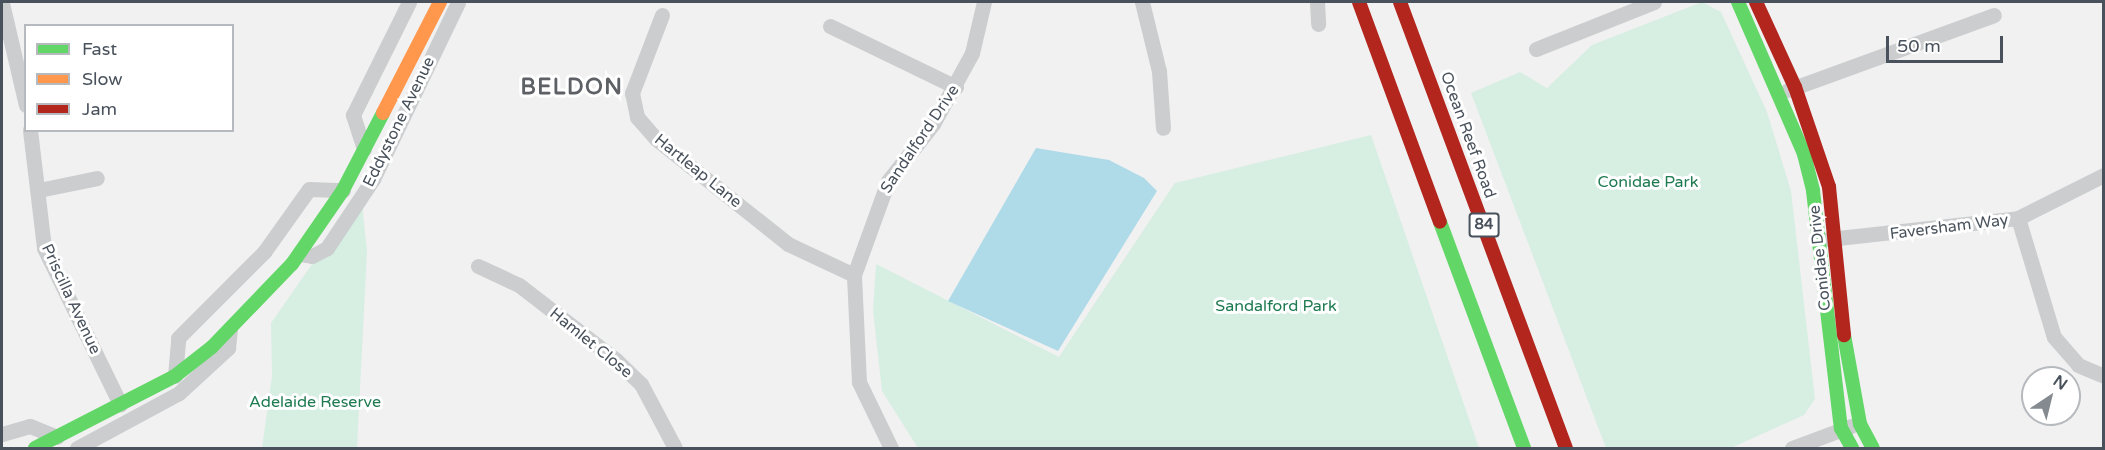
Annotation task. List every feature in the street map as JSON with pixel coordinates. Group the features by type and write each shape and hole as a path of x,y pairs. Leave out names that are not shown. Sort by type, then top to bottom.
{"main road":[{"name":"Eddystone Avenue","path":"35,448 175,376 230,328 300,254 343,190 440,2"},
{"name":"84","path":"1359,2 1524,448"},
{"name":"Ocean Reef Road","path":"1400,2 1566,448"},
{"name":"Conidae Drive","path":"1738,2 1804,154 1820,239 1840,428 1852,448"},
{"name":"Conidae Drive","path":"1756,2 1796,87 1829,187 1838,239 1843,330 1860,424 1873,448"}],"street":[{"name":"Eddystone Avenue","path":"364,149 353,115 409,2"},
{"name":"Eddystone Avenue","path":"300,254 312,256 327,248 373,179 458,2"},
{"name":"Sandalford Drive","path":"891,448 859,382 854,275 888,181 933,124 956,87 972,53 984,2"},
{"path":"1142,2 1159,71 1163,128"},
{"path":"1317,2 1318,24"},
{"path":"1536,49 1654,2"},
{"path":"2,3 9,62 24,100"},
{"name":"Hartleap Lane","path":"662,15 632,93 638,117 656,138 788,244 854,275"},
{"path":"1779,94 1994,15"},
{"path":"428,24 444,30"},
{"path":"830,26 956,87"},
{"name":"Priscilla Avenue","path":"30,132 39,189 44,248 120,404"},
{"name":"Faversham Way","path":"1820,239 1838,239 2018,218 2103,175"},
{"path":"39,189 98,178"},
{"name":"Eddystone Avenue","path":"175,376 178,338 264,252 309,189 343,190"},
{"path":"2018,218 2054,337 2079,365 2103,376"},
{"name":"Hamlet Close","path":"478,266 519,285 616,360 641,384 675,448"},
{"name":"Eddystone Avenue","path":"77,448 179,393 228,348 230,328"},
{"path":"1792,448 1840,428 1860,424"},
{"path":"2,434 30,426 57,437"}],"green space":[{"name":"Conidae Park","path":"1702,2 1721,12 1767,112 1791,191 1815,399 1804,415 1731,448 1606,448 1471,93 1520,72 1547,88 1592,45"},
{"name":"Sandalford Park","path":"1371,135 1479,448 918,448 882,391 873,311 876,264 1059,357 1175,183"},
{"name":"Adelaide Reserve","path":"361,194 367,251 357,448 262,448 272,376 271,323"}],"water":[{"path":"1036,148 1109,160 1144,178 1157,191 1058,351 948,301"}],"traffic: fast":[{"path":"1738,2 1804,154 1813,191 1841,428 1852,448"},
{"path":"35,448 175,376 212,347 292,264 343,190 383,113"},
{"path":"1440,222 1524,448"},
{"path":"1844,335 1860,424 1873,448"}],"traffic: slow":[{"path":"383,113 440,2"}],"traffic: jam":[{"path":"1359,2 1440,222"},
{"path":"1400,2 1566,448"},
{"path":"1756,2 1795,87 1829,187 1844,335"}],"district":[{"name":"BELDON","path":"572,88"}]}
